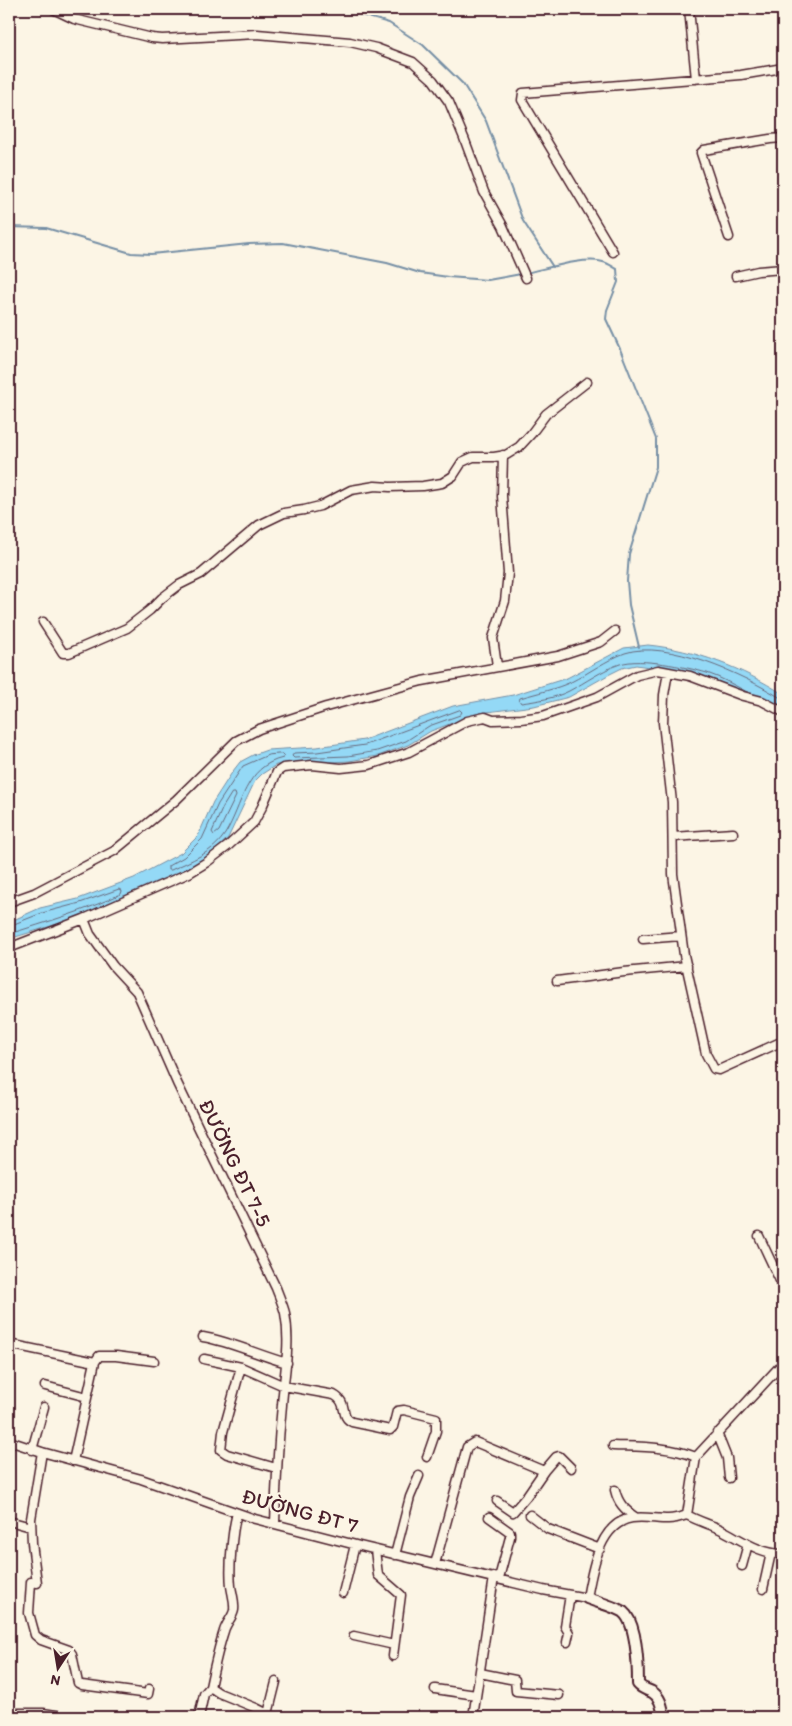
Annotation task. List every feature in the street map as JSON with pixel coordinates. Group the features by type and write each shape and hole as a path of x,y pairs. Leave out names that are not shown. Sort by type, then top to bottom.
{"street":[{"path":"54,9 74,19 152,38 257,34 350,42 376,48 413,62 432,80 449,102 484,192 521,264 526,278"},
{"path":"689,9 696,79"},
{"path":"613,252 522,100 523,93 741,75 783,68"},
{"path":"729,237 701,153 704,150 770,138 783,138"},
{"path":"736,276 758,271 783,269"},
{"path":"43,622 63,653 69,654 126,628 180,585 201,574 259,525 284,513 320,506 351,490 375,486 415,486 442,483 453,476 462,462 473,457 503,456 519,447 546,414 586,382"},
{"path":"497,666 494,638 505,601 508,573 502,496 503,456"},
{"path":"9,902 42,889 114,851 176,800 236,741 259,729 326,707 405,685 497,666 558,656 601,642 615,631"},
{"path":"9,948 84,919 189,873 207,862 254,822 276,772 283,768 312,765 341,768 369,765 409,752 467,722 485,717 493,720 543,716 597,697 624,684 637,675 658,670 690,676 743,696 762,701 783,712"},
{"path":"668,672 664,695 663,723 672,802 673,874 687,966 706,1054 714,1069 719,1070 783,1041"},
{"path":"673,837 733,834"},
{"name":"ĐƯỜNG ĐT 7-5","path":"84,919 90,934 113,966 137,992 177,1082 276,1288 285,1313 288,1352 280,1444 276,1468 275,1524"},
{"path":"643,939 682,936"},
{"path":"557,980 687,966"},
{"path":"759,1236 783,1287"},
{"path":"203,1337 252,1350 260,1356 286,1363"},
{"path":"9,1344 95,1362"},
{"path":"73,1461 95,1362 99,1356 116,1356 154,1361"},
{"path":"204,1359 242,1367 284,1386 334,1395 340,1398 348,1420 376,1428 390,1430 393,1427 397,1411 404,1410 436,1418 436,1431 427,1457"},
{"path":"687,1515 696,1457 783,1363"},
{"path":"242,1367 223,1432 222,1450 227,1454 276,1468"},
{"path":"45,1386 87,1397"},
{"path":"32,1450 44,1407"},
{"path":"717,1433 727,1458 729,1478"},
{"name":"ĐƯỜNG ĐT 7","path":"9,1441 32,1450 141,1479 237,1513 275,1524 395,1555 587,1598"},
{"path":"435,1564 467,1447 475,1442 544,1471"},
{"path":"613,1446 653,1447 682,1451 696,1457"},
{"path":"42,1452 31,1528 34,1582 29,1613 36,1636 41,1640 68,1650 72,1654 78,1683 82,1685 148,1694 149,1689"},
{"path":"497,1501 514,1512 556,1457 559,1456 572,1468"},
{"path":"395,1555 410,1497 419,1476"},
{"path":"615,1490 617,1500 623,1508 635,1517"},
{"path":"200,1717 204,1694 210,1688 225,1628 234,1612 234,1596 231,1586 233,1527 237,1513"},
{"path":"530,1515 552,1530 600,1549"},
{"path":"664,1717 660,1700 656,1695 638,1684 636,1646 627,1616 618,1609 587,1598 604,1538 624,1520 635,1517 670,1519 687,1515 748,1544 771,1553 783,1554"},
{"path":"473,1717 496,1578 510,1537 510,1532 489,1517"},
{"path":"9,1521 31,1528"},
{"path":"742,1566 748,1544"},
{"path":"344,1593 355,1545"},
{"path":"375,1550 378,1575 401,1595 393,1656"},
{"path":"763,1589 771,1553"},
{"path":"567,1642 569,1634 566,1626 570,1595"},
{"path":"354,1636 394,1644"},
{"path":"480,1673 515,1680 516,1691 559,1695"},
{"path":"210,1688 219,1694 256,1708 271,1716 276,1682"},
{"path":"435,1689 476,1695"},
{"path":"9,1713 43,1713 68,1717"}],"water":[{"path":"648,645 666,647 701,656 751,676 783,694 783,716 756,701 668,670 636,665 622,668 569,697 534,706 479,713 431,731 408,745 378,756 349,761 276,765 255,781 228,838 204,861 114,903 64,922 9,939 9,922 40,908 78,899 134,878 181,853 198,836 213,802 233,771 240,762 253,755 267,750 317,747 364,740 453,706 513,695 567,678 624,648"}],"waterway":[{"path":"295,9 358,14 389,23 423,45 463,84 486,121 523,221 553,267"},
{"path":"9,227 46,228 131,253 151,254 249,244 283,243 387,263 420,273 448,277 488,280 521,274"},
{"path":"525,273 586,261 605,263 617,269 618,282 607,310 606,319 656,439 656,467 629,554 627,581 629,605 639,647"}]}
